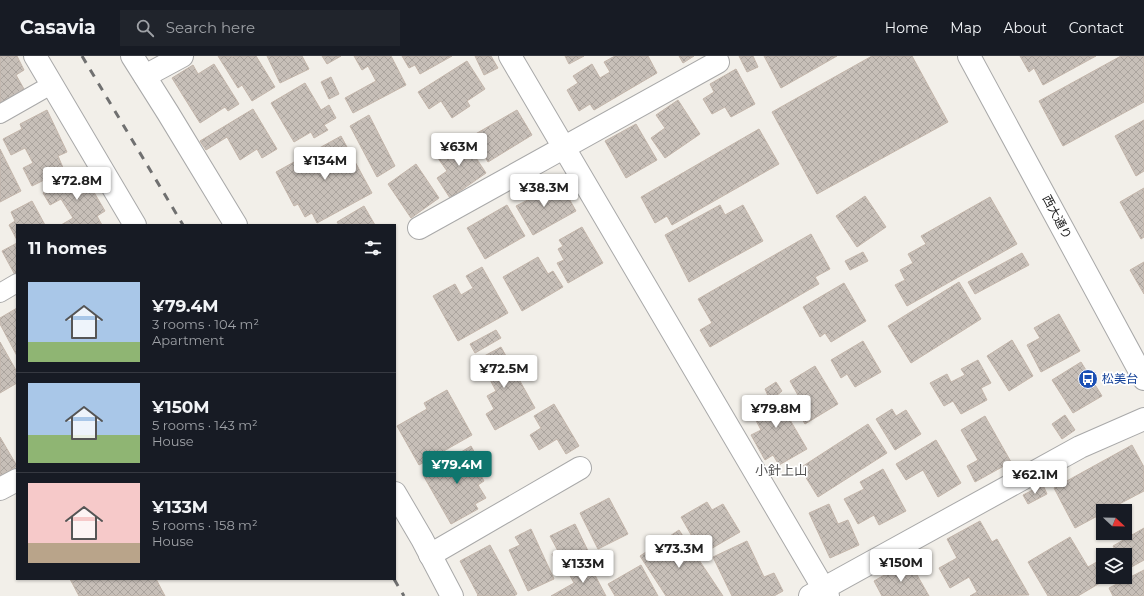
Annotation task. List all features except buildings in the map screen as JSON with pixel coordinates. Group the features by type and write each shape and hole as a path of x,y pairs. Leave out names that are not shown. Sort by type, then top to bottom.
{"street":[{"path":"35,56 130,223"},
{"path":"132,56 235,224"},
{"path":"145,76 182,56"},
{"path":"510,56 821,593 1080,447 1144,419"},
{"name":"西大通り","path":"969,56 1144,379"},
{"path":"419,228 718,62"},
{"path":"430,555 580,468"},
{"path":"0,490 16,481"},
{"path":"396,495 452,596"}],"lane":[{"path":"0,114 51,85"},
{"path":"0,293 16,284"}],"railway":[{"path":"82,56 182,224"},
{"path":"395,580 404,596"}],"place":[{"name":"松美台","path":"1088,379"}],"district":[{"name":"小針上山","path":"781,470"}]}
